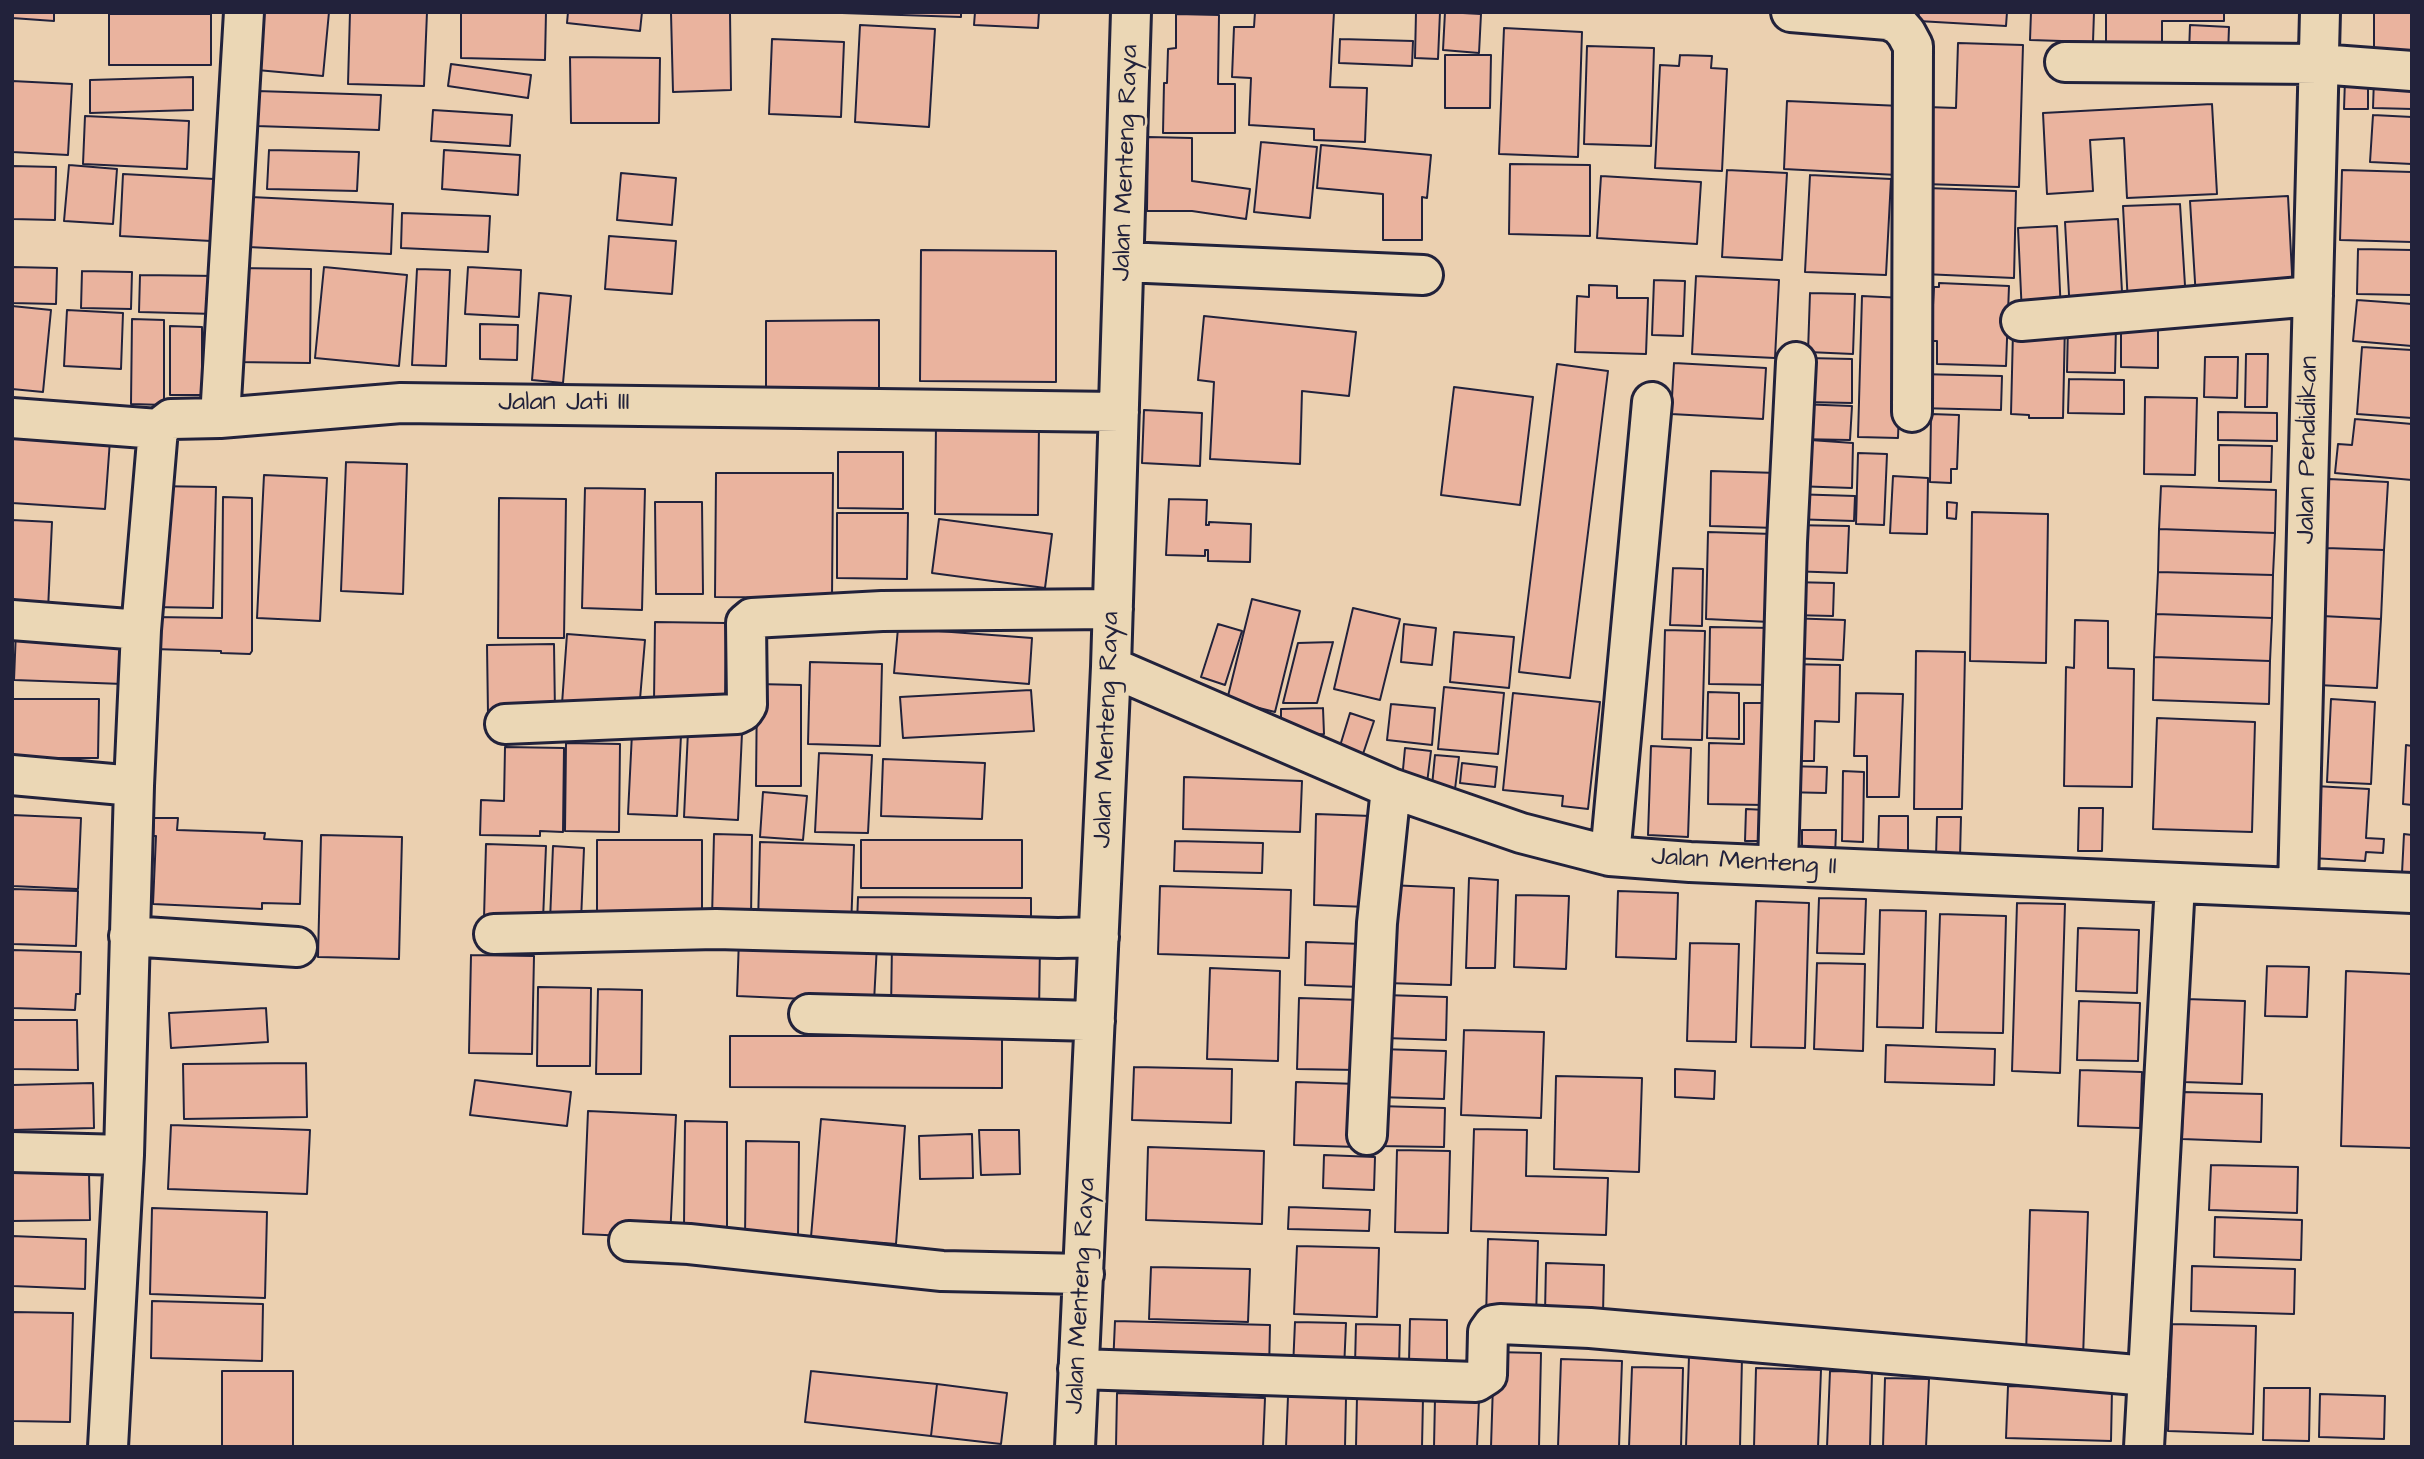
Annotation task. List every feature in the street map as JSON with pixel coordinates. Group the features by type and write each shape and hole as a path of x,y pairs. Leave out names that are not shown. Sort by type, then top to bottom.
{"street":[{"path":"220,418 244,12"},
{"name":"Jalan Menteng Raya","path":"1075,1447 1111,667 1131,12"},
{"path":"1791,12 1888,20 1899,25 1913,46 1912,412"},
{"name":"Jalan Pendidikan","path":"2298,888 2320,12"},
{"path":"2064,62 2319,64 2412,71"},
{"path":"1124,262 1423,275"},
{"path":"2021,321 2313,296"},
{"path":"1778,864 1787,542 1796,362"},
{"path":"1610,856 1653,402"},
{"name":"Jalan Jati III","path":"12,418 158,429 171,419 220,418 401,403 1119,412"},
{"path":"107,1447 124,1155 134,786 142,630 158,429"},
{"path":"505,724 743,711 747,705 746,623 752,618 910,610 1113,609"},
{"path":"12,620 142,630"},
{"name":"Jalan Menteng II","path":"1111,667 1391,788 1521,833 1610,856 1690,862 2412,893"},
{"path":"12,775 134,786"},
{"path":"1367,1135 1377,923 1391,788"},
{"path":"2144,1447 2175,884"},
{"path":"494,934 716,929 1099,937"},
{"path":"129,936 297,947"},
{"path":"809,1014 1095,1021"},
{"path":"12,1152 124,1155"},
{"path":"629,1241 689,1244 942,1271 1084,1274"},
{"path":"1078,1369 1476,1381 1487,1375 1488,1332 1493,1325 1500,1324 1590,1328 2148,1376"}],"building":[{"path":"12,12 54,12 54,21 12,18"},
{"path":"252,12 329,12 323,76 246,69"},
{"path":"350,12 427,12 424,86 348,84"},
{"path":"461,12 546,12 545,60 461,58"},
{"path":"568,12 642,12 640,31 567,23"},
{"path":"730,12 731,90 673,92 671,13"},
{"path":"961,12 961,17 842,13"},
{"path":"975,12 1039,12 1038,28 974,25"},
{"path":"1255,12 1334,12 1330,87 1367,88 1365,142 1314,140 1314,129 1249,125 1251,78 1232,77 1234,27 1254,27"},
{"path":"1416,12 1440,12 1438,59 1415,58"},
{"path":"1445,12 1481,14 1479,53 1443,50"},
{"path":"1919,12 2007,12 2006,26 1918,21"},
{"path":"2031,12 2094,12 2093,42 2030,40"},
{"path":"2106,12 2224,12 2224,21 2162,21 2162,48 2106,48"},
{"path":"2374,12 2412,12 2412,65 2374,65"},
{"path":"109,14 211,14 211,65 109,65"},
{"path":"1176,14 1219,15 1218,84 1235,84 1235,133 1163,133 1164,83 1167,83 1168,49 1176,48"},
{"path":"860,25 935,29 929,127 855,122"},
{"path":"2190,25 2229,27 2228,55 2189,53"},
{"path":"1504,28 1582,32 1578,157 1499,154"},
{"path":"772,39 844,42 841,117 769,114"},
{"path":"1340,39 1413,41 1412,66 1339,63"},
{"path":"1958,43 2023,45 2019,187 1924,184 1927,107 1956,108"},
{"path":"1587,46 1654,48 1651,146 1584,144"},
{"path":"1445,55 1491,55 1490,108 1445,108"},
{"path":"1680,55 1712,56 1711,68 1727,69 1722,171 1655,168 1660,65 1679,66"},
{"path":"570,57 660,58 659,123 571,123"},
{"path":"451,64 531,75 528,98 448,86"},
{"path":"193,77 193,110 90,113 90,80"},
{"path":"2374,78 2412,79 2412,109 2373,108"},
{"path":"2345,79 2368,80 2368,109 2344,109"},
{"path":"12,81 72,84 68,155 12,152"},
{"path":"257,91 381,95 379,130 256,126"},
{"path":"1787,101 1901,106 1897,175 1784,169"},
{"path":"2212,104 2217,194 2127,198 2124,138 2090,140 2093,191 2047,194 2043,113"},
{"path":"433,110 512,115 510,146 431,141"},
{"path":"2373,115 2412,117 2412,164 2370,162"},
{"path":"85,116 189,121 187,169 83,164"},
{"path":"1148,137 1192,138 1192,181 1250,189 1246,219 1192,211 1147,211"},
{"path":"1261,142 1317,147 1310,218 1254,212"},
{"path":"1321,145 1431,155 1427,198 1422,197 1422,240 1383,240 1383,194 1317,188"},
{"path":"269,150 359,152 357,191 267,189"},
{"path":"444,150 520,155 518,195 442,189"},
{"path":"1510,164 1590,165 1590,236 1509,234"},
{"path":"69,165 117,169 113,224 64,221"},
{"path":"12,166 56,167 55,220 12,219"},
{"path":"1727,170 1787,173 1782,260 1722,257"},
{"path":"2342,170 2412,172 2412,242 2340,240"},
{"path":"621,173 676,178 672,225 617,220"},
{"path":"123,174 214,179 211,241 120,236"},
{"path":"1810,175 1891,179 1886,275 1805,272"},
{"path":"1601,176 1701,182 1697,244 1597,238"},
{"path":"1926,188 2016,191 2014,278 1923,274"},
{"path":"2288,196 2293,293 2196,298 2190,201"},
{"path":"251,197 393,204 391,254 248,247"},
{"path":"2180,204 2186,302 2128,305 2123,206"},
{"path":"402,213 490,216 488,252 401,248"},
{"path":"2118,219 2123,310 2070,313 2065,222"},
{"path":"2057,226 2061,313 2022,315 2018,228"},
{"path":"609,236 676,241 672,294 605,289"},
{"path":"2358,249 2412,250 2412,295 2357,294"},
{"path":"921,250 1056,251 1056,382 920,381"},
{"path":"12,267 57,268 56,304 12,303"},
{"path":"324,267 407,275 399,366 315,358"},
{"path":"468,267 521,270 519,317 465,314"},
{"path":"236,268 311,269 310,363 235,362"},
{"path":"417,269 450,270 446,366 412,365"},
{"path":"82,271 132,272 131,309 81,308"},
{"path":"140,275 217,276 215,314 139,312"},
{"path":"1696,276 1779,280 1775,358 1692,354"},
{"path":"1654,280 1685,281 1683,336 1652,335"},
{"path":"1939,283 2009,286 2006,366 1937,364 1937,341 1931,341 1934,287 1939,287"},
{"path":"1589,285 1617,286 1617,298 1648,298 1646,354 1575,352 1577,296 1589,297"},
{"path":"539,293 571,296 563,383 532,380"},
{"path":"1810,293 1855,294 1853,354 1808,352"},
{"path":"1862,296 1903,298 1898,438 1858,437"},
{"path":"2357,300 2412,304 2412,346 2353,341"},
{"path":"12,306 51,310 43,392 12,389"},
{"path":"67,310 123,313 121,369 64,366"},
{"path":"1204,316 1356,332 1349,396 1302,391 1300,464 1210,459 1214,382 1198,380"},
{"path":"2121,318 2158,319 2158,368 2121,367"},
{"path":"132,319 164,320 164,405 131,404"},
{"path":"879,320 879,396 766,396 766,321"},
{"path":"2065,322 2063,418 2029,418 2029,415 2011,414 2013,331"},
{"path":"480,324 518,325 517,360 480,359"},
{"path":"2068,324 2116,324 2115,373 2067,372"},
{"path":"170,326 202,327 202,395 170,395"},
{"path":"2362,347 2412,350 2412,418 2357,414"},
{"path":"2246,354 2268,354 2267,407 2245,407"},
{"path":"2205,357 2238,357 2237,398 2204,397"},
{"path":"1807,358 1852,359 1852,403 1805,402"},
{"path":"1674,363 1766,368 1763,419 1671,414"},
{"path":"1557,364 1608,371 1570,678 1519,672"},
{"path":"1919,374 2002,376 2001,410 1917,408"},
{"path":"2069,379 2124,380 2124,414 2068,413"},
{"path":"1454,387 1533,397 1520,505 1441,495"},
{"path":"2145,397 2197,398 2195,475 2144,474"},
{"path":"1797,404 1852,406 1850,440 1796,439"},
{"path":"1144,410 1202,413 1200,466 1142,463"},
{"path":"2218,412 2277,413 2277,441 2218,440"},
{"path":"1931,414 1959,415 1957,469 1951,469 1951,483 1930,482"},
{"path":"2355,419 2412,424 2412,480 2335,473 2338,444 2352,445"},
{"path":"936,423 1039,424 1038,515 935,514"},
{"path":"12,433 110,440 105,509 12,503"},
{"path":"1796,439 1853,443 1852,488 1794,486"},
{"path":"2219,445 2272,446 2271,482 2219,481"},
{"path":"838,452 903,452 903,509 838,508"},
{"path":"1858,453 1887,454 1884,525 1856,524"},
{"path":"346,462 407,464 403,594 341,591"},
{"path":"1711,471 1778,473 1776,528 1710,526"},
{"path":"716,473 833,473 832,598 715,597"},
{"path":"264,475 327,478 320,621 257,618"},
{"path":"1893,476 1928,478 1927,534 1890,533"},
{"path":"2329,479 2388,482 2384,550 2326,548"},
{"path":"154,486 216,487 213,608 152,607"},
{"path":"2161,486 2276,490 2275,533 2159,529"},
{"path":"585,488 645,489 642,610 582,608"},
{"path":"1791,494 1855,496 1854,521 1791,519"},
{"path":"223,497 252,498 252,651 250,654 153,649 154,617 222,618"},
{"path":"499,498 566,499 564,638 498,638"},
{"path":"1169,499 1207,500 1206,525 1209,525 1209,522 1251,524 1250,562 1208,561 1208,550 1205,550 1205,556 1166,555"},
{"path":"655,502 702,502 703,594 656,594"},
{"path":"1947,502 1957,503 1956,519 1947,518"},
{"path":"1972,512 2048,514 2046,663 1970,661"},
{"path":"837,513 908,513 907,579 837,578"},
{"path":"939,519 1052,534 1045,588 932,573"},
{"path":"12,520 52,522 48,610 12,609"},
{"path":"1790,525 1849,526 1847,573 1788,571"},
{"path":"2159,529 2275,533 2273,575 2158,572"},
{"path":"1708,532 1773,534 1770,622 1706,619"},
{"path":"2326,548 2384,550 2381,619 2322,616"},
{"path":"1673,568 1703,569 1702,626 1670,625"},
{"path":"2158,572 2273,575 2272,618 2156,614"},
{"path":"1791,582 1834,583 1833,616 1791,615"},
{"path":"1252,599 1300,611 1275,712 1227,700"},
{"path":"1353,608 1400,619 1380,700 1334,689"},
{"path":"2156,614 2272,618 2270,661 2154,657"},
{"path":"2322,616 2381,619 2377,688 2318,685"},
{"path":"1787,618 1845,620 1843,660 1786,658"},
{"path":"2075,620 2108,621 2108,668 2134,669 2132,787 2064,786 2066,667 2074,668"},
{"path":"655,622 726,623 725,702 654,701"},
{"path":"1218,624 1242,631 1225,685 1201,677"},
{"path":"1404,624 1436,628 1432,665 1401,662"},
{"path":"1710,627 1774,628 1773,685 1709,684"},
{"path":"898,628 1032,638 1029,684 894,673"},
{"path":"16,630 125,634 123,684 14,680"},
{"path":"1665,630 1705,631 1702,740 1662,739"},
{"path":"1454,632 1514,637 1509,688 1450,682"},
{"path":"567,634 645,640 639,711 562,704"},
{"path":"1333,642 1317,703 1283,703 1298,643"},
{"path":"554,644 555,713 488,714 487,645"},
{"path":"1916,651 1965,652 1962,809 1914,809"},
{"path":"2154,657 2270,661 2269,704 2153,700"},
{"path":"810,662 882,664 880,746 808,744"},
{"path":"1788,664 1840,665 1839,722 1815,721 1814,761 1787,761"},
{"path":"757,684 801,685 801,786 756,786"},
{"path":"1444,687 1504,693 1498,754 1438,749"},
{"path":"1031,690 1034,731 903,738 900,697"},
{"path":"1708,692 1739,693 1739,739 1707,738"},
{"path":"1513,693 1600,702 1588,809 1562,806 1563,796 1503,790"},
{"path":"1856,693 1903,694 1899,797 1867,797 1867,756 1854,756"},
{"path":"12,699 99,699 98,758 12,758"},
{"path":"2331,699 2375,702 2371,784 2327,782"},
{"path":"1744,703 1770,703 1764,805 1708,804 1709,743 1744,744"},
{"path":"1391,704 1435,708 1432,745 1387,740"},
{"path":"1323,708 1324,734 1281,735 1281,709"},
{"path":"1350,713 1374,721 1363,754 1340,746"},
{"path":"2157,718 2255,722 2252,832 2153,829"},
{"path":"688,731 742,733 738,820 684,817"},
{"path":"632,733 681,735 677,816 628,814"},
{"path":"566,743 620,744 619,832 565,831"},
{"path":"2406,745 2412,746 2412,805 2403,804"},
{"path":"1651,746 1691,748 1688,837 1648,835"},
{"path":"505,747 564,748 563,832 540,831 540,836 480,835 481,800 504,801"},
{"path":"1405,748 1431,751 1427,783 1402,780"},
{"path":"819,753 872,755 868,833 815,832"},
{"path":"1435,755 1459,757 1455,789 1432,786"},
{"path":"883,759 985,763 982,819 881,816"},
{"path":"1462,763 1497,767 1495,787 1460,783"},
{"path":"1783,766 1827,767 1826,793 1782,792"},
{"path":"1843,771 1864,772 1863,842 1842,841"},
{"path":"1184,777 1302,781 1300,832 1183,829"},
{"path":"2315,786 2369,789 2366,838 2384,839 2383,853 2366,852 2365,861 2311,858"},
{"path":"763,792 807,796 803,840 760,837"},
{"path":"2079,808 2103,808 2102,851 2078,851"},
{"path":"1746,809 1766,810 1766,841 1745,841"},
{"path":"1316,814 1371,816 1368,907 1314,905"},
{"path":"12,815 81,818 78,889 12,886"},
{"path":"1879,816 1908,816 1908,857 1878,857"},
{"path":"1937,817 1961,817 1960,857 1936,857"},
{"path":"154,818 178,818 177,830 265,833 264,839 302,841 300,904 262,903 262,909 153,904 156,836 153,836"},
{"path":"1802,830 1836,830 1835,857 1802,857"},
{"path":"714,834 752,835 751,919 712,918"},
{"path":"2404,834 2412,835 2412,874 2402,873"},
{"path":"321,835 402,837 399,959 318,957"},
{"path":"597,840 702,840 702,918 597,918"},
{"path":"861,840 1022,840 1022,888 861,888"},
{"path":"1175,841 1263,843 1262,873 1174,871"},
{"path":"760,842 854,845 851,929 758,925"},
{"path":"486,844 546,846 543,920 484,918"},
{"path":"553,846 584,848 581,921 550,921"},
{"path":"1469,878 1498,880 1495,968 1466,968"},
{"path":"1389,885 1454,888 1451,985 1386,983"},
{"path":"1160,886 1291,890 1289,958 1158,954"},
{"path":"12,889 78,891 76,946 12,944"},
{"path":"1618,891 1678,893 1676,959 1616,957"},
{"path":"1516,895 1569,896 1566,969 1514,967"},
{"path":"858,897 1031,898 1031,924 857,924"},
{"path":"1819,898 1866,899 1864,954 1817,953"},
{"path":"1756,901 1809,903 1805,1048 1751,1047"},
{"path":"2017,903 2065,904 2060,1073 2012,1071"},
{"path":"1880,910 1926,911 1923,1028 1877,1027"},
{"path":"1940,914 2006,916 2003,1033 1936,1032"},
{"path":"2078,928 2139,930 2137,993 2076,991"},
{"path":"739,938 877,944 874,1002 737,996"},
{"path":"1306,942 1363,944 1361,987 1305,985"},
{"path":"892,943 1040,945 1039,1013 891,1011"},
{"path":"1690,943 1739,944 1736,1042 1687,1041"},
{"path":"12,950 81,952 80,994 76,994 75,1010 12,1008"},
{"path":"471,955 534,956 532,1054 469,1053"},
{"path":"1817,963 1865,964 1863,1051 1814,1049"},
{"path":"2267,966 2309,967 2307,1017 2265,1016"},
{"path":"1210,968 1280,971 1278,1061 1207,1059"},
{"path":"2346,971 2412,974 2412,1148 2341,1146"},
{"path":"538,987 591,988 590,1066 537,1066"},
{"path":"598,989 642,990 641,1074 596,1074"},
{"path":"1385,995 1447,997 1446,1040 1384,1038"},
{"path":"1299,998 1360,1000 1358,1070 1297,1069"},
{"path":"2186,999 2245,1001 2242,1084 2183,1082"},
{"path":"2079,1001 2140,1003 2138,1061 2077,1060"},
{"path":"266,1008 268,1042 171,1048 169,1013"},
{"path":"12,1020 77,1020 78,1070 12,1069"},
{"path":"1464,1030 1544,1032 1541,1118 1461,1115"},
{"path":"730,1036 1002,1036 1002,1088 730,1087"},
{"path":"1886,1045 1995,1049 1994,1085 1885,1082"},
{"path":"1379,1049 1446,1051 1444,1099 1377,1097"},
{"path":"306,1063 307,1117 184,1119 183,1064"},
{"path":"1134,1067 1232,1069 1231,1123 1132,1120"},
{"path":"1675,1069 1715,1071 1714,1099 1675,1097"},
{"path":"2080,1070 2142,1072 2140,1128 2078,1126"},
{"path":"1556,1076 1642,1078 1639,1172 1554,1169"},
{"path":"475,1080 571,1092 567,1126 470,1115"},
{"path":"1296,1082 1358,1084 1357,1147 1294,1145"},
{"path":"93,1083 94,1128 12,1130 12,1085"},
{"path":"2183,1092 2262,1094 2261,1142 2182,1139"},
{"path":"1379,1106 1445,1108 1444,1147 1378,1146"},
{"path":"588,1111 676,1115 670,1238 583,1234"},
{"path":"821,1119 905,1126 896,1244 811,1237"},
{"path":"685,1121 727,1122 727,1227 684,1226"},
{"path":"171,1125 310,1130 307,1194 168,1189"},
{"path":"1474,1129 1527,1130 1526,1176 1608,1178 1606,1235 1471,1231"},
{"path":"979,1130 1019,1130 1020,1174 981,1175"},
{"path":"972,1134 973,1178 920,1179 919,1136"},
{"path":"746,1141 799,1142 798,1239 745,1239"},
{"path":"1148,1147 1264,1151 1262,1224 1146,1220"},
{"path":"1397,1150 1450,1151 1448,1233 1395,1232"},
{"path":"1324,1155 1375,1157 1374,1190 1323,1188"},
{"path":"2211,1165 2298,1167 2297,1213 2209,1210"},
{"path":"89,1172 90,1220 12,1221 12,1173"},
{"path":"1289,1207 1370,1210 1369,1231 1288,1229"},
{"path":"152,1208 267,1212 265,1298 150,1294"},
{"path":"2030,1210 2088,1212 2083,1358 2026,1356"},
{"path":"2215,1217 2302,1220 2301,1260 2214,1257"},
{"path":"12,1236 86,1239 85,1289 12,1286"},
{"path":"1488,1239 1538,1241 1536,1320 1486,1319"},
{"path":"1297,1246 1379,1248 1377,1317 1294,1314"},
{"path":"1546,1263 1604,1265 1603,1315 1545,1313"},
{"path":"2192,1266 2295,1269 2294,1314 2191,1311"},
{"path":"1151,1267 1250,1269 1248,1322 1149,1319"},
{"path":"152,1301 263,1304 262,1361 151,1358"},
{"path":"12,1312 73,1313 70,1422 12,1421"},
{"path":"1410,1319 1447,1320 1447,1363 1409,1362"},
{"path":"1115,1321 1270,1325 1269,1371 1113,1366"},
{"path":"1295,1322 1346,1323 1344,1370 1293,1368"},
{"path":"1356,1324 1400,1325 1399,1367 1355,1365"},
{"path":"2172,1324 2256,1326 2253,1434 2168,1431"},
{"path":"1494,1352 1541,1353 1539,1447 1491,1447"},
{"path":"1689,1356 1742,1358 1740,1447 1686,1447"},
{"path":"1561,1359 1622,1361 1619,1447 1558,1447"},
{"path":"1632,1367 1683,1368 1681,1447 1629,1447"},
{"path":"1756,1368 1821,1370 1818,1447 1754,1447"},
{"path":"222,1371 293,1371 293,1447 222,1447"},
{"path":"811,1371 937,1384 931,1436 805,1422"},
{"path":"1830,1371 1872,1372 1870,1447 1827,1447"},
{"path":"1885,1378 1929,1379 1926,1447 1883,1447"},
{"path":"937,1384 1007,1393 1001,1444 931,1436"},
{"path":"2008,1386 2112,1389 2111,1441 2006,1438"},
{"path":"2264,1388 2310,1388 2309,1441 2263,1440"},
{"path":"1117,1393 1265,1398 1263,1447 1116,1447"},
{"path":"2320,1394 2385,1396 2384,1439 2319,1437"},
{"path":"1288,1396 1346,1398 1345,1447 1286,1447"},
{"path":"1357,1396 1423,1398 1422,1447 1356,1447"},
{"path":"1435,1398 1479,1399 1477,1447 1434,1447"}]}
